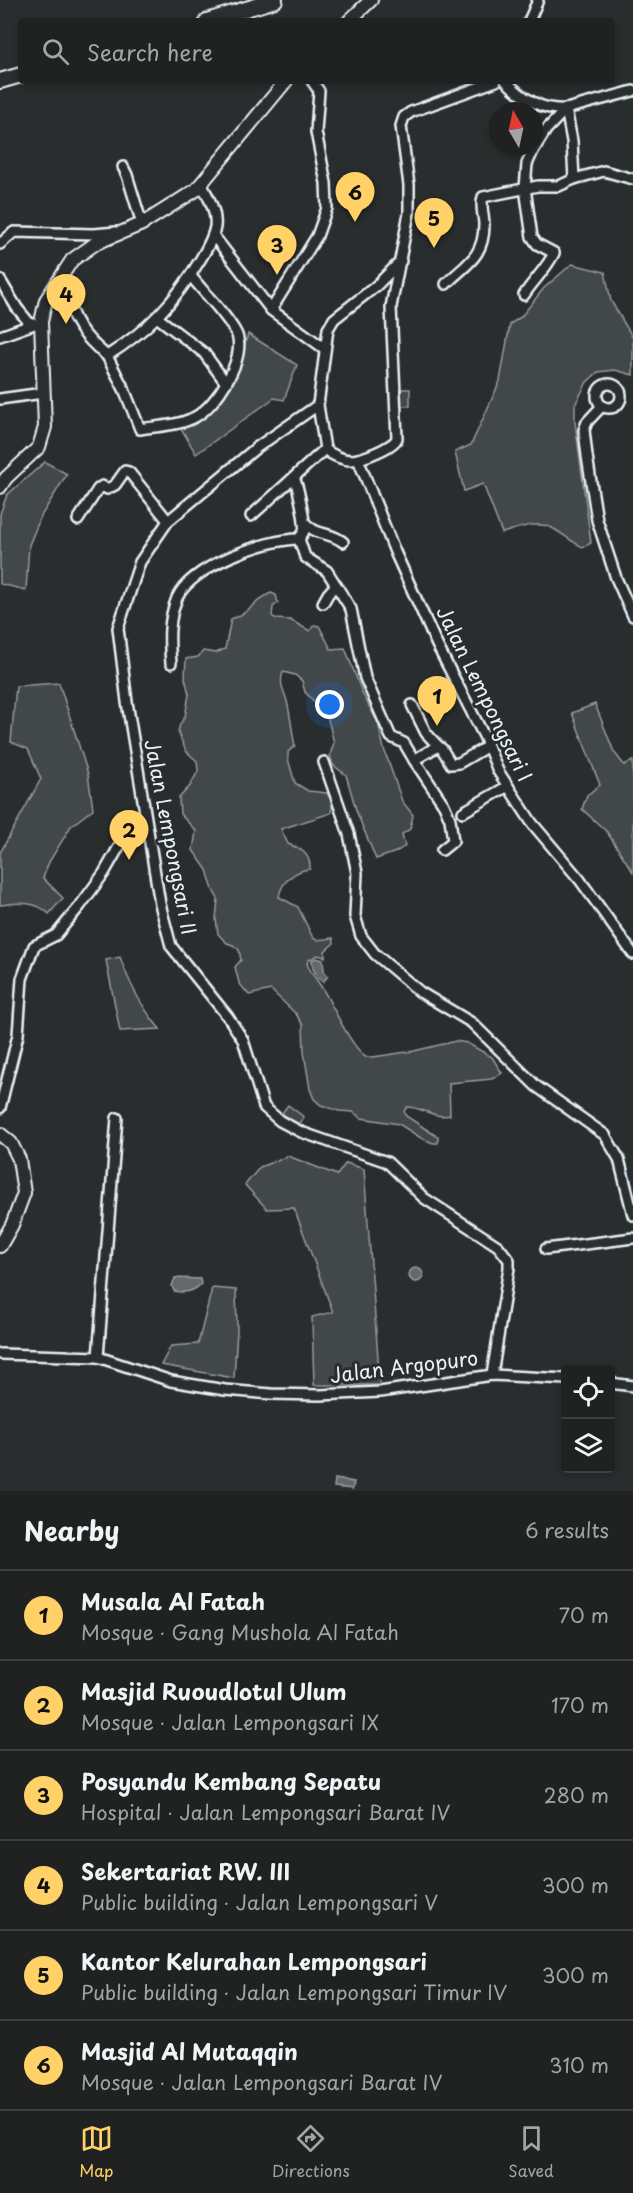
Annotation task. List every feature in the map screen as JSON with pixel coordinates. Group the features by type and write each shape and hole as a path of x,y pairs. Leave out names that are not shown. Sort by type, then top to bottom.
{"main road":[{"path":"213,18 235,6 275,0"},
{"path":"0,81 18,76"}],"street":[{"path":"351,18 360,5 371,0"},
{"path":"530,18 538,0"},
{"path":"0,487 6,478 39,447 45,427 36,323 46,300 72,260 85,249 136,227 188,196 284,84"},
{"path":"271,310 317,236 327,208 326,183 316,132 319,91 314,84"},
{"path":"401,261 376,286 334,319 328,329 318,405 326,449 329,453 341,458 358,459 393,445 398,438 391,307 401,261 409,213 401,126 404,117 411,112 488,84"},
{"path":"510,84 525,97 554,110 566,109 633,91"},
{"path":"566,109 572,141 574,179"},
{"path":"524,295 536,276 548,265 554,253 533,241 525,188 527,164 546,130 566,109"},
{"path":"123,167 127,175 136,227"},
{"path":"446,284 477,255 482,245 484,227 481,200 483,196 525,188 559,186 574,179 604,171 633,179"},
{"path":"107,356 158,318 190,276 213,235 215,216 201,183"},
{"path":"0,244 14,232 94,234 136,227"},
{"path":"213,235 271,310 325,350"},
{"path":"59,280 77,325 83,334 107,356 124,389 140,429 181,423 196,417 210,406 235,365 237,335 190,276"},
{"path":"0,280 16,308 36,323"},
{"path":"158,318 204,353 226,383"},
{"path":"0,336 36,323"},
{"path":"0,399 43,393"},
{"name":"Jalan Lempongsari II","path":"318,405 256,448 168,521 140,562 118,628 127,702 160,904 171,946 228,1017 243,1040 264,1107 280,1121 300,1132 387,1162 424,1198 464,1222 505,1252 509,1260 509,1268 492,1375"},
{"path":"602,406 587,422 584,430 587,456 597,520 615,578 633,616"},
{"path":"251,516 326,449"},
{"name":"Jalan Lempongsari I","path":"358,459 395,552 498,771 532,823 580,880 633,954"},
{"path":"78,520 98,489 102,486 107,489 115,485 125,471 129,472 168,521"},
{"path":"294,478 299,488 304,522 304,531 299,539"},
{"path":"304,522 311,530 336,537 343,542"},
{"path":"299,539 305,557 327,572 351,609 365,678 391,737 404,742 444,805 450,819 453,841 442,850"},
{"path":"171,663 168,626 178,596 199,574 243,550 299,539"},
{"path":"323,603 336,585"},
{"path":"412,705 433,749"},
{"path":"414,759 433,749 442,749 451,764 455,764 488,746"},
{"path":"324,762 349,834 357,873 355,916 361,936 375,954 420,992 472,1023 536,1086 605,1135 619,1159 633,1215"},
{"path":"463,812 508,786"},
{"path":"0,1108 18,1035 22,980 34,946 56,935 92,890 120,845 148,832"},
{"path":"98,1357 117,1118"},
{"path":"0,1134 11,1143 19,1159 24,1193 12,1225 0,1246"},
{"path":"546,1249 633,1238"},
{"name":"Jalan Argopuro","path":"0,1354 98,1357 171,1381 225,1390 271,1394 320,1395 380,1392 492,1375 561,1379"},
{"path":"615,1384 633,1386"}],"shaded area":[{"path":"572,264 605,272 611,301 633,338 633,375 615,370 598,372 587,382 575,405 575,422 591,543 583,547 544,525 526,526 502,533 483,484 464,491 455,452 471,445 500,381 510,324 521,317 544,288"},
{"path":"248,334 297,365 284,400 274,398 196,454 181,428 215,405 241,358"},
{"path":"399,389 410,389 410,406 399,406"},
{"path":"45,462 67,474 41,516 29,545 26,590 0,584 0,514 7,495"},
{"path":"271,593 276,595 278,603 273,607 272,616 276,619 290,620 310,631 314,625 319,626 331,649 345,648 363,695 378,723 384,749 402,801 413,815 410,829 402,834 405,846 376,859 357,813 346,775 333,765 330,755 334,743 327,715 305,692 302,681 295,675 283,672 282,685 295,746 288,752 288,759 295,783 308,791 327,793 333,802 331,813 281,829 288,844 301,850 307,856 310,869 290,877 280,891 279,897 298,907 313,938 317,940 333,938 334,943 325,951 325,957 318,955 308,960 307,964 347,1033 365,1057 414,1051 456,1041 467,1043 492,1057 502,1073 492,1079 449,1083 450,1115 444,1116 407,1107 404,1111 406,1116 438,1137 438,1143 421,1138 399,1124 361,1118 353,1112 339,1111 321,1105 314,1099 310,1089 304,1052 303,1025 296,1014 271,990 249,995 239,983 235,967 241,960 239,950 218,934 216,919 218,899 207,870 193,850 196,831 180,814 179,798 190,786 198,771 197,761 186,751 178,732 185,717 189,694 185,678 186,659 198,657 203,651 216,653 225,649 231,619 243,614"},
{"path":"59,683 88,774 93,809 71,826 49,862 43,878 63,898 49,914 33,904 0,905 0,853 41,779 28,749 11,742 16,686"},
{"path":"595,704 614,752 624,765 633,761 633,872 607,832 582,809 587,795 600,785 572,713"},
{"path":"120,957 147,1013 160,1029 120,1031 106,960"},
{"path":"317,958 323,960 324,971 328,976 323,982 312,966 312,960"},
{"path":"288,1105 304,1117 299,1125 282,1113"},
{"path":"288,1156 337,1175 346,1163 364,1169 380,1385 314,1385 312,1317 333,1312 294,1208 267,1209 245,1185 260,1167"},
{"path":"413,1268 419,1268 423,1275 419,1282 413,1282 409,1278 409,1272"},
{"path":"175,1278 200,1279 201,1284 189,1291 174,1291 172,1286"},
{"path":"212,1288 236,1290 237,1330 234,1378 161,1365 171,1346 198,1344"},
{"path":"335,1479 354,1482 353,1489 334,1487"}],"place":[{"name":"Masjid Al Mutaqqin","path":"355,222"},
{"name":"Kantor Kelurahan Lempongsari","path":"434,248"},
{"name":"Posyandu Kembang Sepatu","path":"277,275"},
{"name":"Sekertariat RW. III","path":"66,324"},
{"name":"Musala Al Fatah","path":"437,726"},
{"name":"Masjid Ruoudlotul Ulum","path":"129,860"}]}
